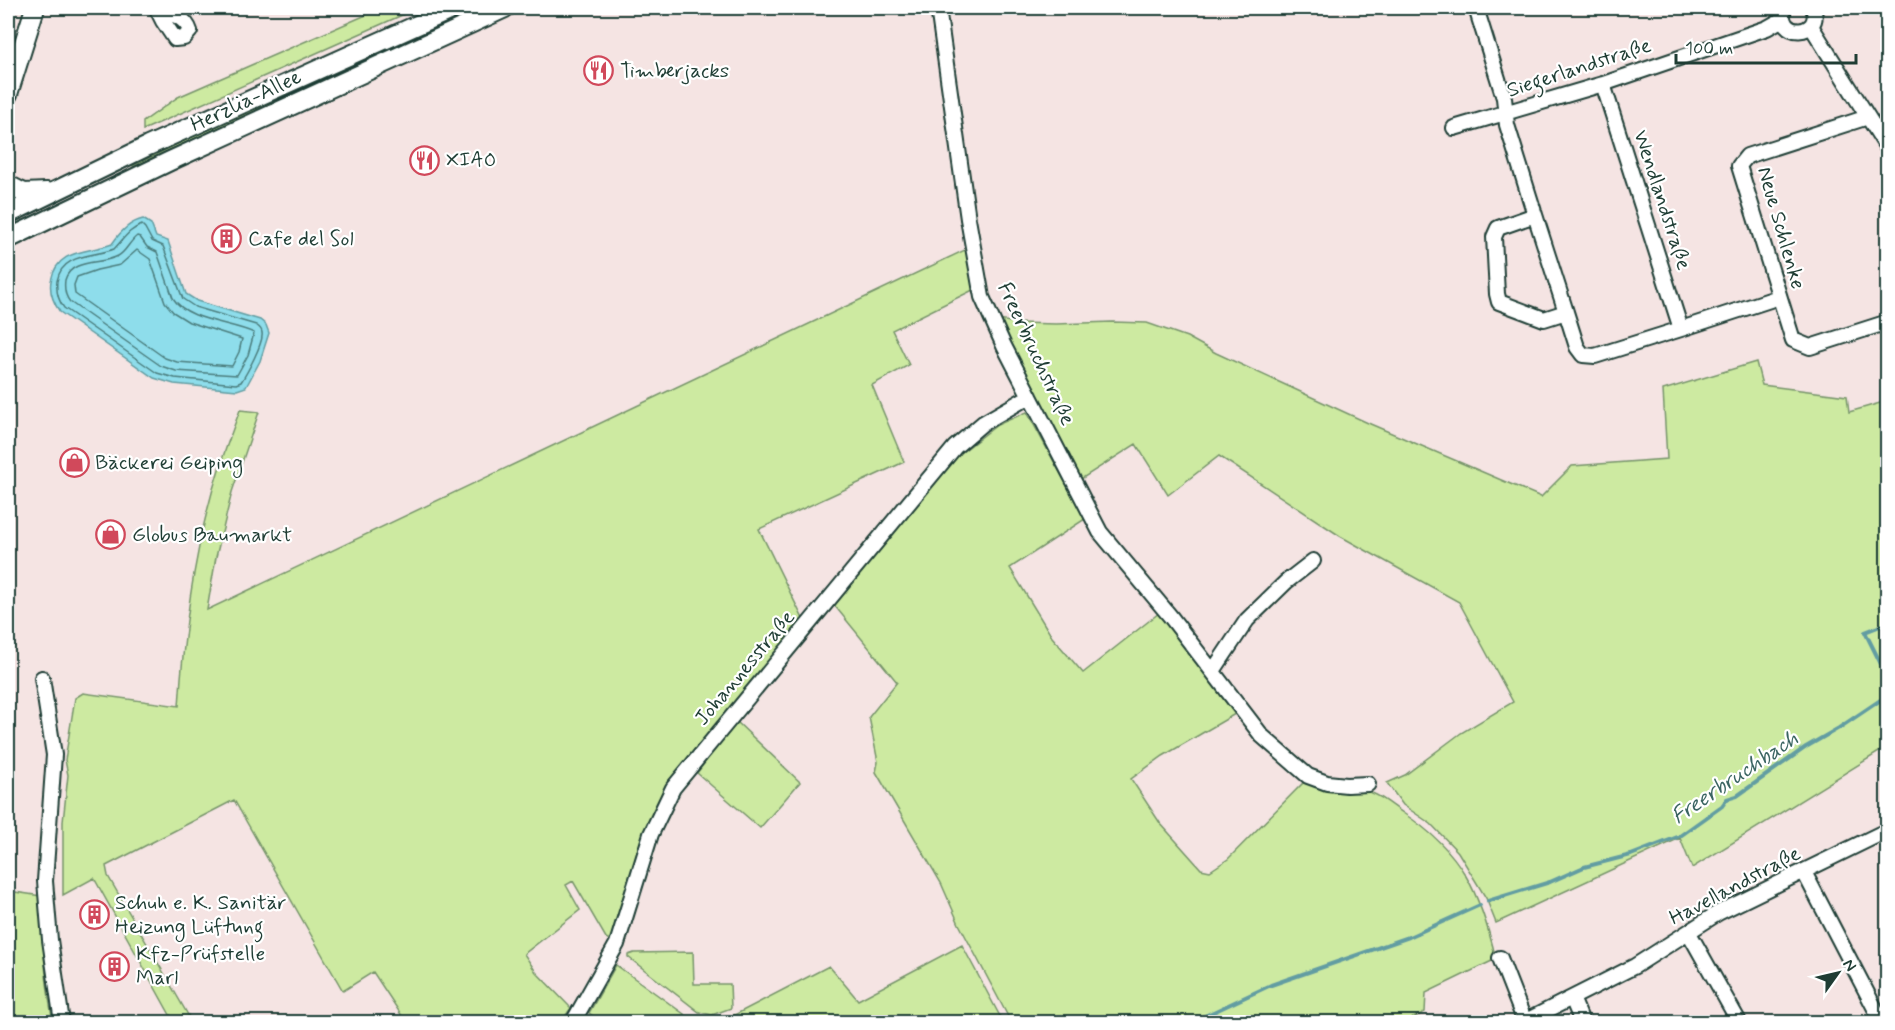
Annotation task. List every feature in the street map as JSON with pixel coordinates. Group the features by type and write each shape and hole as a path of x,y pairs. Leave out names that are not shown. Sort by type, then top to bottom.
{"main road":[{"path":"8,94 35,8"},
{"name":"Herzlia-Allee","path":"8,214 148,146 455,8"},
{"name":"Herzlia-Allee","path":"8,239 170,161 505,8"},
{"path":"8,186 24,193 38,194 57,190"}],"street":[{"name":"Freerbruchstraße","path":"938,8 968,219 982,297 1004,346 1100,532 1170,616 1262,736 1308,776 1327,783 1368,784"},
{"path":"1476,8 1504,98 1507,125 1534,215 1577,347 1583,355 1595,356 1779,297"},
{"path":"1784,13 1788,27 1802,31 1811,26 1815,18 1813,8"},
{"name":"Siegerlandstraße","path":"1454,128 1603,84 1767,28 1784,13"},
{"path":"1811,26 1887,149"},
{"name":"Wendlandstraße","path":"1603,84 1681,329"},
{"name":"Neue Schlenke","path":"1868,117 1747,156 1739,166 1793,340 1810,347 1887,322"},
{"path":"1534,215 1498,228 1494,237 1499,302 1544,320 1566,312"},
{"name":"Johannesstraße","path":"573,1023 617,944 651,834 673,788 955,447 984,423 1030,396"},
{"path":"1213,671 1247,620 1286,582 1313,561"},
{"path":"42,678 54,755 45,881 50,940 62,1023"},
{"name":"Havellandstraße","path":"1525,1022 1635,966 1718,914 1887,830"},
{"path":"1804,872 1882,1023"},
{"path":"1689,933 1739,1023"},
{"path":"1500,958 1525,1022"},
{"path":"1572,998 1582,1023"}],"green space":[{"path":"382,8 418,8 143,130 143,122 178,97"},
{"path":"473,8 490,8 135,169 133,166 225,120"},
{"path":"969,248 975,289 892,330 909,365 872,385 904,462 759,529 804,621 686,764 611,941 606,938 573,881 566,885 580,910 524,954 536,972 571,1008 561,1022 406,1022 373,972 343,991 234,800 106,866 108,876 192,1022 174,1022 94,878 63,895 63,822 68,775 65,760 75,698 83,693 179,706 184,646 197,555 211,495 240,410 259,412 232,492 216,557 207,610"},
{"path":"997,320 1056,324 1147,323 1187,337 1216,353 1368,423 1541,497 1572,466 1667,459 1663,390 1756,362 1762,385 1847,396 1849,412 1887,401 1887,747 1692,868 1680,838 1496,923 1486,898 1458,852 1431,824 1403,805 1387,783 1405,775 1461,733 1513,702 1459,602 1340,536 1219,456 1168,495 1136,444 1078,481"},
{"path":"1027,412 1085,519 1010,568 1052,637 1083,673 1159,613 1235,714 1163,756 1131,779 1160,823 1201,869 1210,871 1228,859 1306,780 1340,791 1372,793 1423,827 1454,858 1475,894 1496,959 1426,993 1425,1012 1405,1022 1011,1022 959,924 941,883 876,772 878,762 869,717 897,682 834,605 915,503 961,453 997,425"},
{"path":"736,721 800,782 760,828 697,773"},
{"path":"8,891 41,896 44,959 53,1022 8,1022"},
{"path":"962,945 1003,1022 721,1022 829,966 858,1000"},
{"path":"693,952 694,984 730,984 731,1008 712,1015 699,1012 628,957 634,953"},
{"path":"616,965 695,1022 601,1022 589,1013"}],"water":[{"path":"143,219 151,224 156,237 168,241 186,294 197,301 260,320 266,325 269,333 260,361 246,387 237,390 174,384 154,378 60,312 52,297 51,281 54,270 60,263 75,254 112,244 125,228"}],"waterway":[{"name":"Freerbruchbach","path":"1888,623 1865,632 1888,678"},
{"name":"Freerbruchbach","path":"1488,901 1550,882 1584,867 1631,855 1680,836 1722,806 1727,799 1737,796 1806,747 1888,695"},
{"name":"Freerbruchbach","path":"1192,1022 1271,985 1409,937 1480,905"}],"place":[{"name":"Timberjacks","path":"599,71"},
{"name":"XIAO","path":"425,160"},
{"name":"Cafe del Sol","path":"227,239"},
{"name":"Bäckerei Geiping","path":"74,463"},
{"name":"Globus Baumarkt","path":"111,535"},
{"name":"Schuh e. K. Sanitär Heizung Lüftung","path":"94,915"},
{"name":"Kfz-Prüfstelle Marl","path":"115,966"}]}
